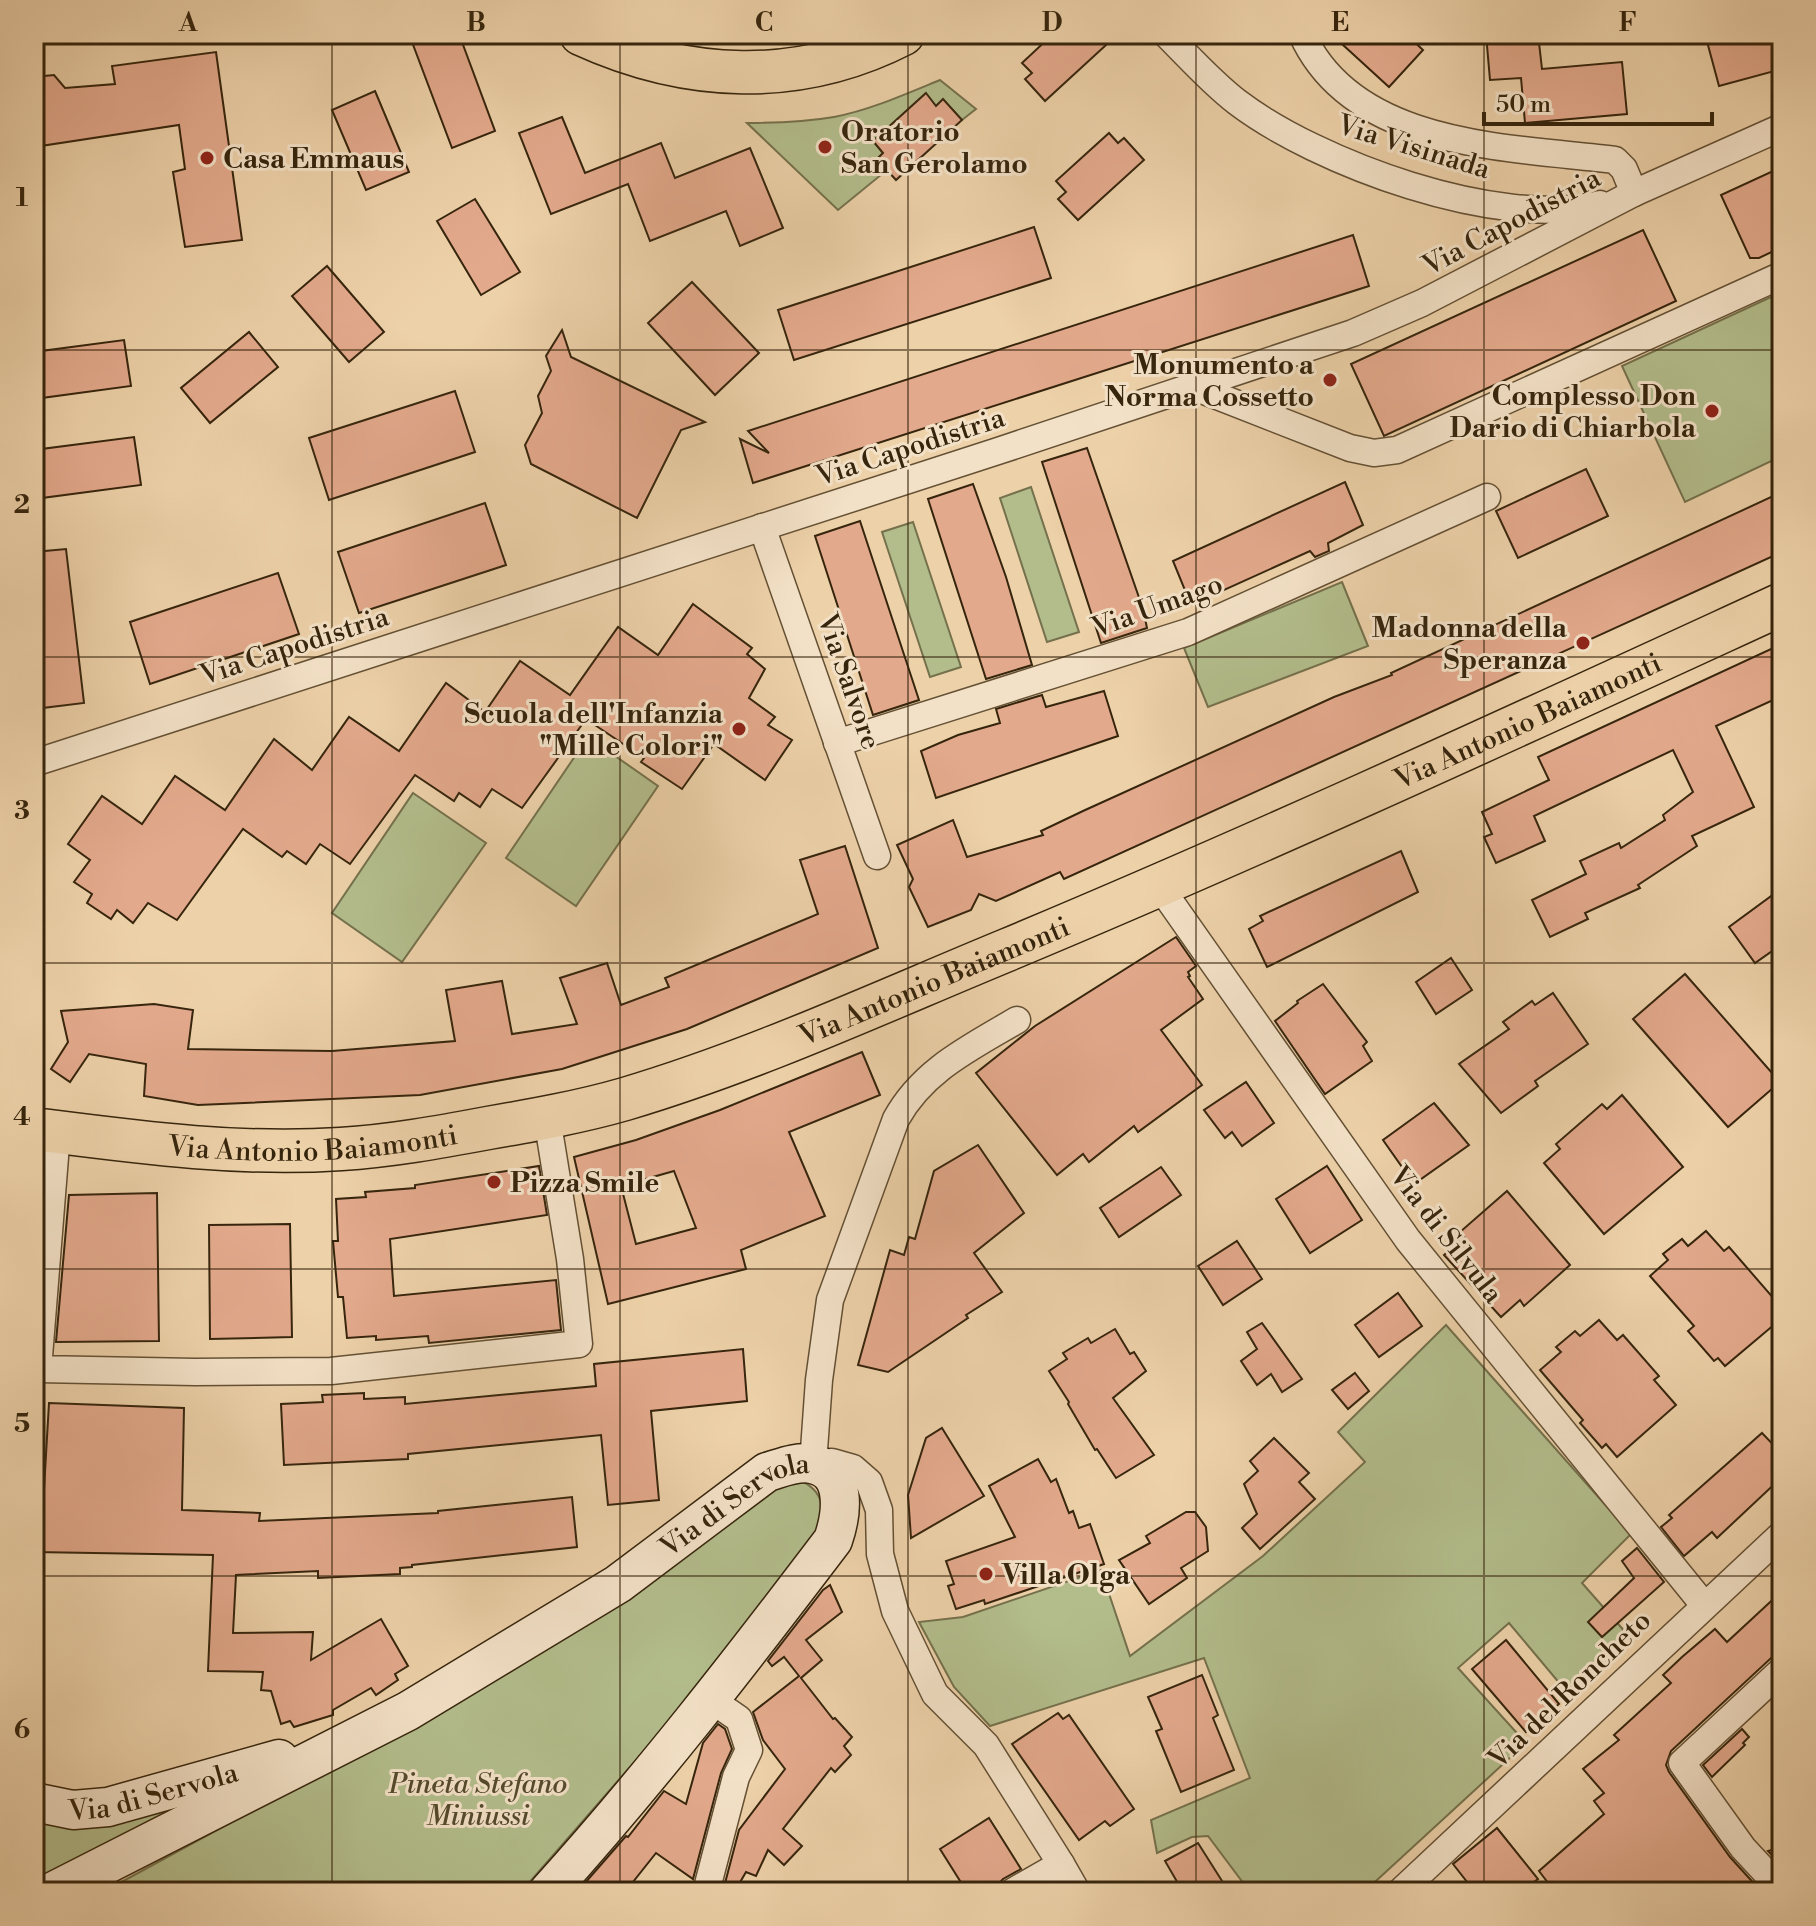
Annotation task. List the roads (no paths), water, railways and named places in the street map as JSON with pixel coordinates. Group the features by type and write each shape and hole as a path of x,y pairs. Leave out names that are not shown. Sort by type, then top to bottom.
{"main road":[{"path":"581,34 619,51 670,66 716,72 765,72 812,67 859,53 903,34"},
{"name":"Via Antonio Baiamonti","path":"45,1130 128,1142 257,1151 331,1149 443,1136 547,1118 622,1100 765,1050 1160,887 1782,604"},
{"name":"Via di Servola","path":"52,1892 363,1735 485,1665 618,1584 767,1472 793,1464 813,1464 831,1474 841,1494 840,1519 833,1540 710,1699 601,1833 548,1892"},
{"name":"Via di Servola","path":"34,1802 73,1810 108,1807 363,1735"}],"street":[{"name":"Via Visinada","path":"1166,34 1237,101 1316,150 1377,175 1439,194 1496,205 1554,210 1595,205 1634,193"},
{"path":"1302,34 1316,59 1351,98 1384,116 1423,130 1467,140 1526,151 1615,160 1624,169 1634,193"},
{"name":"Via Capodistria","path":"34,763 1353,333 1422,303 1634,193 1782,127"},
{"path":"1194,387 1350,448 1374,453 1397,450 1782,275"},
{"name":"Via Umago","path":"837,743 1188,632 1487,497"},
{"name":"Via Salvore","path":"762,527 877,856"},
{"name":"Via di Silvula","path":"1160,887 1408,1240 1704,1605"},
{"path":"1017,1020 944,1064 907,1099 896,1119 830,1300 819,1380 813,1464 832,1462 853,1468 869,1482 879,1510 880,1554 895,1611 935,1694 986,1745 1077,1892"},
{"path":"45,1130 38,1369 331,1371 579,1344 570,1259 547,1118"},
{"name":"Via del Roncheto","path":"1400,1892 1782,1534"},
{"path":"1782,1670 1682,1763 1743,1848 1782,1890"},
{"path":"706,1892 736,1777 749,1750 739,1719 710,1699"},
{"path":"1012,1892 1061,1864"}],"place":[{"name":"Oratorio San Gerolamo","path":"825,147"},
{"name":"Casa Emmaus","path":"207,158"},
{"name":"Monumento a Norma Cossetto","path":"1330,380"},
{"name":"Complesso Don Dario di Chiarbola","path":"1712,411"},
{"name":"Madonna della Speranza","path":"1583,643"},
{"name":"Scuola dell'Infanzia \"Mille Colori\"","path":"739,729"},
{"name":"Pizza Smile","path":"494,1182"},
{"name":"Villa Olga","path":"986,1574"}],"park label":[{"name":"Pineta Stefano Miniussi","path":"478,1799"}]}
